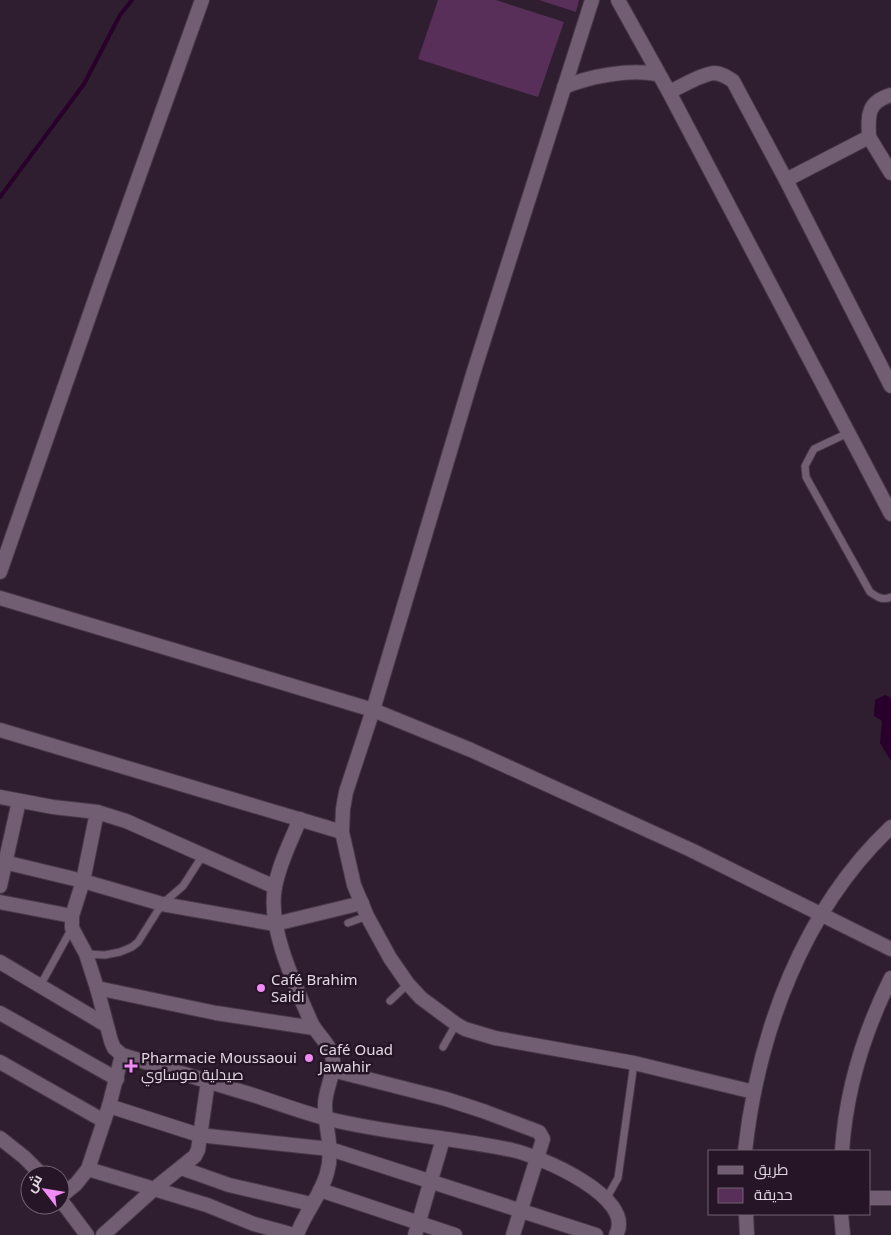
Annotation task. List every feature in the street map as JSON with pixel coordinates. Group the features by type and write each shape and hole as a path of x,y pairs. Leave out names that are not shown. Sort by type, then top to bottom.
{"street":[{"path":"1,563 202,0"},
{"path":"592,0 447,458 374,710 346,792 342,832 349,867 365,910 390,958 408,984 421,998 456,1024 464,1029 503,1039 634,1063 754,1092"},
{"path":"618,0 669,92 848,433 890,507"},
{"path":"564,87 578,81 605,76 636,72 658,74"},
{"path":"669,92 707,74 725,75 733,81 786,180 891,386"},
{"path":"891,95 880,98 872,106 868,117 869,137 891,173"},
{"path":"786,180 869,137"},
{"path":"0,598 374,710 471,750 692,850 891,949"},
{"path":"0,730 342,832"},
{"path":"0,796 19,801 97,812 126,821 275,887"},
{"path":"0,886 3,862 19,801"},
{"path":"97,812 83,881 72,922 86,954 114,1048 122,1055 326,1118 359,1126 513,1150 538,1158 562,1169 589,1185 606,1199 614,1207 618,1217 619,1226 616,1235"},
{"path":"88,1170 207,1205 254,1224 296,1235 327,1175 330,1149 325,1105 333,1059 331,1052 314,1028 289,973 275,924 275,887 300,819"},
{"path":"745,1150 761,1060 782,999 804,947 843,881 891,827"},
{"path":"3,862 83,881 162,904 275,924 365,910"},
{"path":"0,902 72,922"},
{"path":"0,962 106,1025"},
{"path":"842,1150 846,1113 856,1070 869,1029 891,978"},
{"path":"97,988 216,1013 314,1028"},
{"path":"0,1013 117,1079"},
{"path":"70,1189 88,1170 117,1079 122,1055"},
{"path":"0,1062 104,1121"},
{"path":"332,1070 446,1100 532,1128 539,1132 544,1139 513,1235"},
{"path":"103,1235 154,1189 196,1156 208,1081"},
{"path":"109,1106 200,1135 330,1149 596,1235"},
{"path":"0,1138 33,1165"},
{"path":"417,1229 443,1140"},
{"path":"181,1168 221,1183 311,1204"},
{"path":"320,1190 417,1229 455,1235"},
{"path":"871,1198 890,1200"},
{"path":"70,1212 87,1235"},
{"path":"746,1215 747,1235"},
{"path":"841,1215 843,1235"}],"lane":[{"path":"848,433 814,449 808,457 805,466 806,477 870,592 879,598 888,599 891,597"},
{"path":"86,954 105,955 132,947 138,942 162,904 183,886 203,855"},
{"path":"348,923 365,910"},
{"path":"40,986 72,922"},
{"path":"390,1001 408,984"},
{"path":"443,1047 456,1024"},
{"path":"606,1199 618,1178 634,1063"}],"green space":[{"path":"438,0 496,0 564,22 538,97 418,59"},
{"path":"539,0 579,0 576,12"}],"shaded area":[{"path":"885,695 891,698 891,761 880,743 882,721 874,716 875,700"}],"waterway":[{"path":"0,197 84,84 120,15 132,0"}],"place":[{"name":"Café Brahim Saidi","path":"261,988"},
{"name":"Café Ouad Jawahir","path":"309,1058"},
{"name":"Pharmacie Moussaoui صيدلية موساوي","path":"131,1066"}]}
